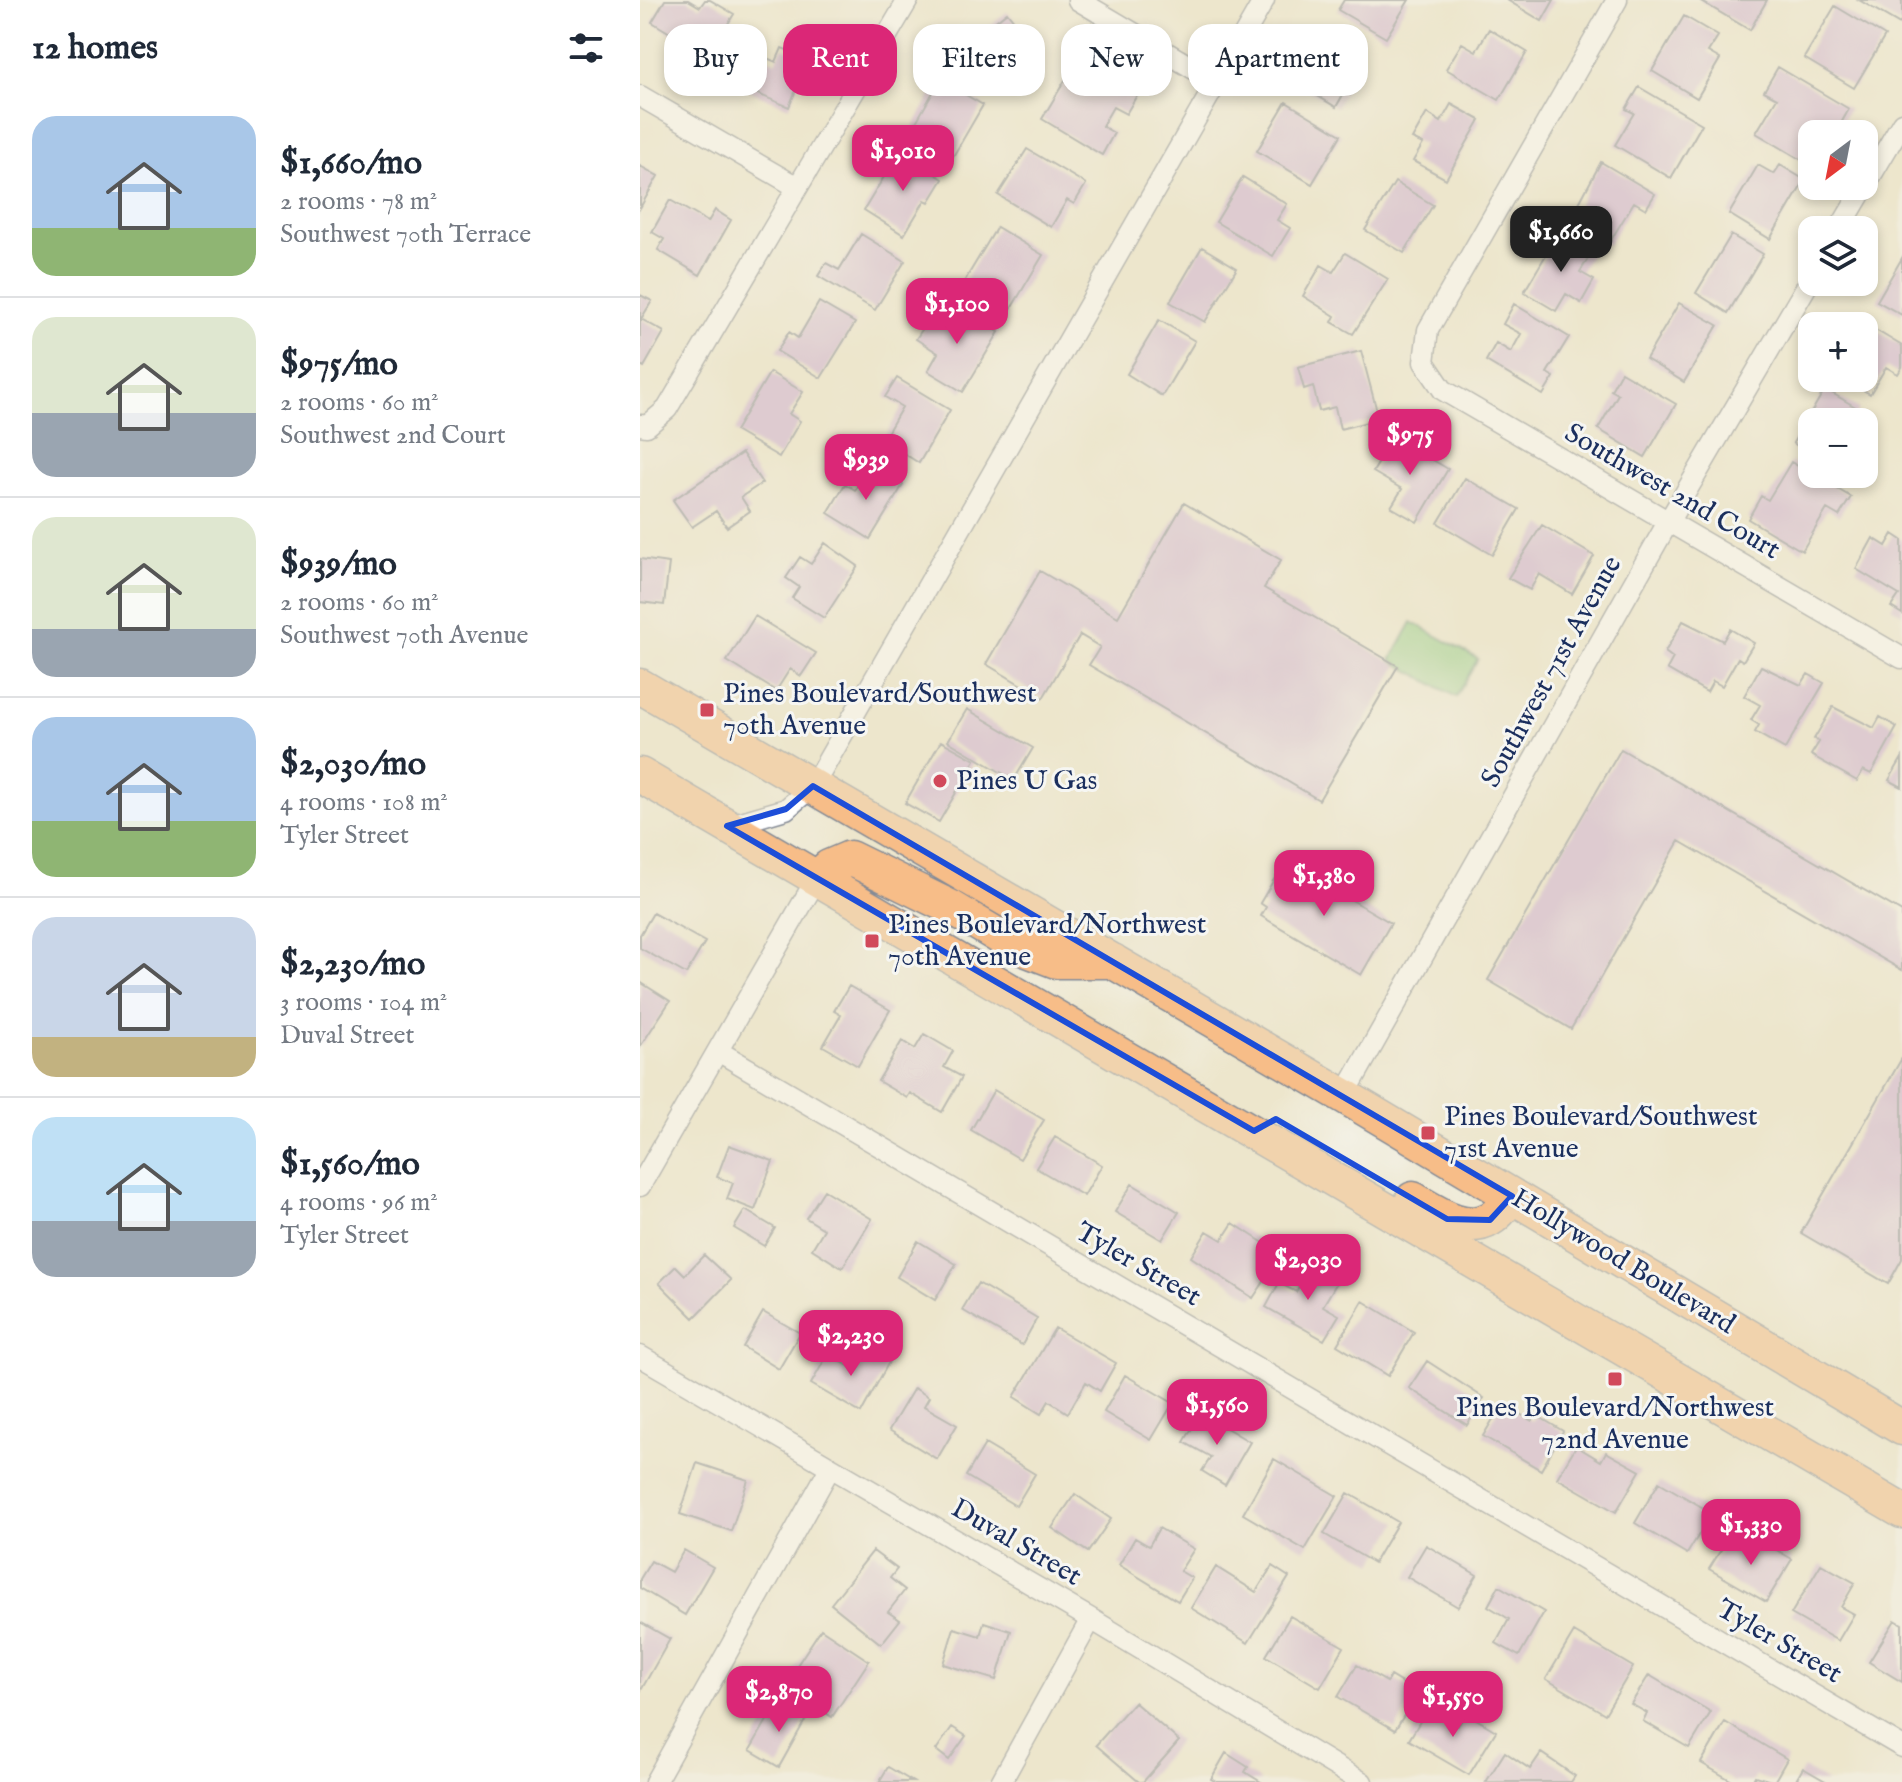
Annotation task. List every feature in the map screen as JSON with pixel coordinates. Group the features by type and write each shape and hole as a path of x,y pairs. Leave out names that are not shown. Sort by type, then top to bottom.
{"highway":[{"name":"Hollywood Boulevard","path":"640,686 1344,1096 1902,1428"},
{"path":"640,775 1902,1511"},
{"path":"817,878 829,867 850,858 952,908 1012,944 1056,961 1113,961"},
{"path":"1254,1131 1276,1119 1447,1219 1474,1223 1490,1220 1512,1196"}],"street":[{"path":"644,426 667,409 908,0"},
{"path":"1078,0 1188,65"},
{"path":"1250,24 1264,0"},
{"name":"Southwest 2nd Court","path":"1617,0 1428,330 1424,362 1443,390 1667,524 1902,658"},
{"path":"640,96 797,187"},
{"path":"727,826 786,809 813,786 1208,96"},
{"path":"1847,216 1902,123"},
{"name":"Southwest 71st Avenue","path":"1344,1096 1667,524 1801,296"},
{"path":"640,1186 817,878"},
{"name":"Tyler Street","path":"718,1051 1902,1747"},
{"name":"Duval Street","path":"640,1356 1091,1619 1354,1780"},
{"path":"655,1782 830,1468"},
{"path":"1001,1782 1091,1619"}],"highlighted area":[{"path":"813,786 1512,1196 1490,1220 1447,1219 1276,1119 1254,1131 727,826 786,809"}],"green space":[{"path":"1412,622 1478,659 1456,697 1391,660"}],"building":[{"path":"665,0 688,0 700,7 705,0 710,0 734,14 728,24 664,24 664,29 652,22"},
{"path":"1344,0 1409,0 1386,38 1368,28 1368,24 1362,24 1338,10"},
{"path":"1507,0 1554,0 1542,21"},
{"path":"1699,0 1767,0 1750,30"},
{"path":"1859,0 1902,0 1900,24"},
{"path":"1835,6 1885,36 1854,88 1804,58"},
{"path":"1007,12 1017,24 992,24"},
{"path":"1684,16 1718,36 1708,52 1720,59 1697,98 1652,71"},
{"path":"1489,29 1527,52 1499,100 1446,69 1462,43 1476,51"},
{"path":"782,48 783,96 794,96 789,107 763,96 767,96 767,58 776,62"},
{"path":"1778,67 1849,109 1843,120 1798,120 1798,158 1756,133 1777,98 1764,91"},
{"path":"1061,87 1061,96 1136,96 1126,114 1113,107 1102,126 1114,133 1102,155 1042,119"},
{"path":"1639,87 1702,124 1671,178 1615,145 1634,113 1626,109"},
{"path":"931,96 968,96 983,105 951,160 908,136"},
{"path":"1318,96 1342,96 1336,107"},
{"path":"1286,102 1341,135 1312,184 1257,151"},
{"path":"1451,104 1480,120 1446,179 1413,161 1423,144 1412,139 1427,113 1441,122"},
{"path":"1027,149 1086,184 1074,204 1067,200 1051,227 998,195"},
{"path":"899,152 943,179 929,202 925,200 904,235 864,210"},
{"path":"1601,162 1655,194 1646,209 1634,202 1608,245 1569,222"},
{"path":"1758,165 1774,174 1780,165 1798,176 1798,192 1770,239 1729,214"},
{"path":"640,166 658,176 640,208"},
{"path":"1243,177 1287,204 1277,220 1290,228 1273,256 1216,222"},
{"path":"1395,182 1433,205 1404,253 1365,230"},
{"path":"670,200 708,222 715,210 731,220 700,275 658,250 664,239 652,232"},
{"path":"997,227 1043,255 1011,309 964,282"},
{"path":"1559,233 1592,252 1580,272 1594,280 1581,303 1566,294 1556,311 1524,292"},
{"path":"861,234 905,261 875,310 818,276 826,263 839,270"},
{"path":"1731,235 1763,254 1728,313 1696,293"},
{"path":"1202,247 1237,268 1205,322 1170,302"},
{"path":"1345,253 1388,279 1353,334 1332,322 1335,316 1303,296 1321,265 1333,272"},
{"path":"1902,258 1902,315 1877,301"},
{"path":"640,295 652,301 641,319 664,332 644,367 640,365"},
{"path":"819,302 855,323 821,378 777,351 789,332 798,338"},
{"path":"1679,303 1718,325 1684,382 1646,359"},
{"path":"1514,304 1569,337 1547,373 1554,377 1543,395 1486,361 1496,343 1511,352 1521,334 1503,324"},
{"path":"955,305 999,332 963,392 928,371 938,353 916,339 931,316 944,323"},
{"path":"1159,320 1195,341 1162,396 1127,374"},
{"path":"1878,331 1902,346 1902,367 1898,374 1886,367 1878,380"},
{"path":"1361,351 1379,419 1340,429 1335,407 1319,411 1313,386 1304,389 1298,367"},
{"path":"770,372 803,392 789,414 800,421 779,457 735,431"},
{"path":"1621,372 1676,404 1645,457 1598,429 1618,394 1611,390"},
{"path":"897,378 950,410 919,463 883,440 902,407 885,397"},
{"path":"1823,392 1830,392 1857,408 1814,408"},
{"path":"1394,437 1448,469 1417,522 1391,507 1402,489 1373,472"},
{"path":"742,453 762,483 741,497 750,511 727,527 716,511 692,527 673,500"},
{"path":"1791,462 1798,466 1798,488 1836,488 1851,497 1839,516 1827,509 1802,551 1748,519 1761,496 1768,500"},
{"path":"871,465 903,485 870,539 828,513 845,484 855,490"},
{"path":"1465,478 1519,509 1492,555 1438,523"},
{"path":"1184,503 1281,560 1264,588 1398,666 1319,800 1089,665 1100,647 1080,635 1043,698 986,664 1040,571 1118,617"},
{"path":"1542,525 1594,556 1572,594 1539,574 1530,590 1508,578"},
{"path":"1893,534 1902,540 1902,614 1891,607 1899,595 1856,569 1873,538 1886,546"},
{"path":"825,543 858,566 824,618 792,598 799,587 786,578 800,557 811,564"},
{"path":"640,559 669,563 664,605 640,602"},
{"path":"755,616 816,653 801,676 790,669 776,691 727,661"},
{"path":"1683,621 1723,641 1730,629 1754,643 1743,661 1738,658 1722,686 1713,681 1707,692 1667,669 1673,658 1665,652"},
{"path":"1761,666 1801,685 1808,674 1824,683 1785,749 1755,732 1759,725 1751,720 1760,705 1744,696"},
{"path":"1833,707 1874,728 1880,717 1897,727 1871,774 1863,770 1857,781 1811,755 1819,742 1814,739"},
{"path":"967,709 1033,748 1014,780 948,741"},
{"path":"941,741 975,760 939,822 905,803"},
{"path":"1621,749 1902,912 1902,970 1679,841 1571,1029 1488,980"},
{"path":"1902,758 1902,787 1889,780"},
{"path":"1285,861 1391,923 1361,975 1261,916 1266,907 1260,903"},
{"path":"653,913 705,942 686,974 640,948 640,935"},
{"path":"640,982 670,1001 640,1047"},
{"path":"849,986 890,1010 858,1066 823,1046 841,1015 834,1011"},
{"path":"924,1034 953,1051 944,1067 962,1077 942,1112 910,1093 907,1098 878,1081 902,1041 915,1049"},
{"path":"1902,1058 1902,1259 1888,1284 1801,1233"},
{"path":"994,1090 1044,1120 1020,1159 971,1130"},
{"path":"1055,1137 1102,1165 1084,1196 1036,1168"},
{"path":"729,1145 773,1161 755,1210 727,1199 733,1183 717,1177"},
{"path":"1132,1184 1179,1212 1162,1240 1115,1212"},
{"path":"824,1190 872,1219 842,1268 812,1249 824,1229 806,1218"},
{"path":"745,1210 775,1228 764,1246 734,1228"},
{"path":"1233,1223 1282,1255 1253,1298 1191,1257 1207,1231 1222,1240"},
{"path":"918,1241 956,1264 935,1300 897,1277"},
{"path":"704,1255 731,1280 694,1318 659,1283 676,1266 685,1275"},
{"path":"1313,1261 1340,1277 1323,1306 1339,1315 1324,1340 1266,1307 1279,1283 1296,1292"},
{"path":"978,1283 1037,1318 1022,1345 962,1310"},
{"path":"1363,1301 1414,1332 1388,1376 1337,1345"},
{"path":"763,1312 800,1333 779,1369 743,1347"},
{"path":"1055,1328 1116,1363 1100,1391 1086,1382 1068,1413 1049,1401 1041,1414 1014,1397"},
{"path":"862,1347 889,1362 861,1413 811,1384 828,1354 850,1367"},
{"path":"1427,1361 1484,1398 1467,1425 1409,1388"},
{"path":"1125,1375 1173,1403 1151,1440 1104,1412"},
{"path":"914,1388 929,1397 924,1406 957,1425 937,1459 889,1430"},
{"path":"1502,1404 1532,1421 1536,1415 1563,1431 1541,1470 1483,1436"},
{"path":"1201,1413 1250,1442 1225,1485 1202,1471 1211,1457 1184,1442"},
{"path":"985,1444 1035,1474 1016,1506 966,1476"},
{"path":"1576,1446 1601,1461 1606,1452 1640,1471 1616,1512 1557,1478"},
{"path":"1274,1459 1337,1496 1305,1550 1243,1514"},
{"path":"697,1463 748,1480 731,1531 680,1514"},
{"path":"1659,1482 1712,1513 1687,1554 1635,1523"},
{"path":"1348,1493 1398,1522 1374,1563 1324,1534"},
{"path":"1075,1494 1111,1519 1088,1552 1052,1528"},
{"path":"1159,1528 1194,1549 1180,1571 1192,1578 1178,1601 1119,1565 1135,1538 1149,1546"},
{"path":"1729,1537 1750,1549 1756,1538 1792,1559 1766,1602 1709,1569"},
{"path":"1426,1545 1477,1575 1458,1607 1407,1577"},
{"path":"684,1550 713,1567 685,1615 640,1588 640,1579 651,1561 671,1572"},
{"path":"873,1551 897,1569 890,1578 905,1590 888,1612 900,1620 881,1644 831,1604"},
{"path":"1821,1564 1855,1583 1841,1607 1854,1614 1838,1641 1791,1614"},
{"path":"1272,1566 1289,1577 1248,1643 1191,1608 1216,1567 1256,1592"},
{"path":"1499,1586 1544,1612 1519,1656 1496,1643 1509,1619 1488,1606"},
{"path":"1290,1616 1344,1647 1320,1688 1266,1656"},
{"path":"1895,1620 1902,1624 1902,1682 1869,1662"},
{"path":"640,1622 670,1639 640,1692"},
{"path":"984,1622 1011,1631 996,1680 943,1664 954,1628 980,1636"},
{"path":"821,1629 869,1661 832,1717 784,1685"},
{"path":"1574,1632 1633,1667 1605,1714 1546,1679"},
{"path":"1357,1665 1387,1682 1390,1676 1418,1693 1395,1730 1338,1697"},
{"path":"1649,1675 1711,1712 1689,1748 1643,1721 1647,1713 1631,1704"},
{"path":"778,1701 807,1717 779,1767 750,1750"},
{"path":"1134,1702 1179,1741 1143,1782 1139,1782 1096,1745"},
{"path":"1428,1708 1458,1726 1466,1713 1496,1731 1469,1775 1409,1740"},
{"path":"1725,1722 1787,1759 1774,1782 1755,1776 1752,1782 1734,1782 1701,1763"},
{"path":"952,1727 966,1736 949,1760 936,1750"},
{"path":"1505,1752 1530,1769 1541,1753 1575,1776 1571,1782 1486,1782"},
{"path":"1226,1753 1248,1767 1245,1772 1261,1782 1216,1782 1211,1779"},
{"path":"888,1767 913,1782 879,1782"},
{"path":"1803,1768 1827,1782 1795,1782"}],"place":[{"name":"Pines Boulevard/Southwest 70th Avenue","path":"707,710"},
{"name":"Pines U Gas","path":"940,781"},
{"name":"Pines Boulevard/Northwest 70th Avenue","path":"872,941"},
{"name":"Pines Boulevard/Southwest 71st Avenue","path":"1428,1133"},
{"name":"Pines Boulevard/Northwest 72nd Avenue","path":"1615,1379"}]}
